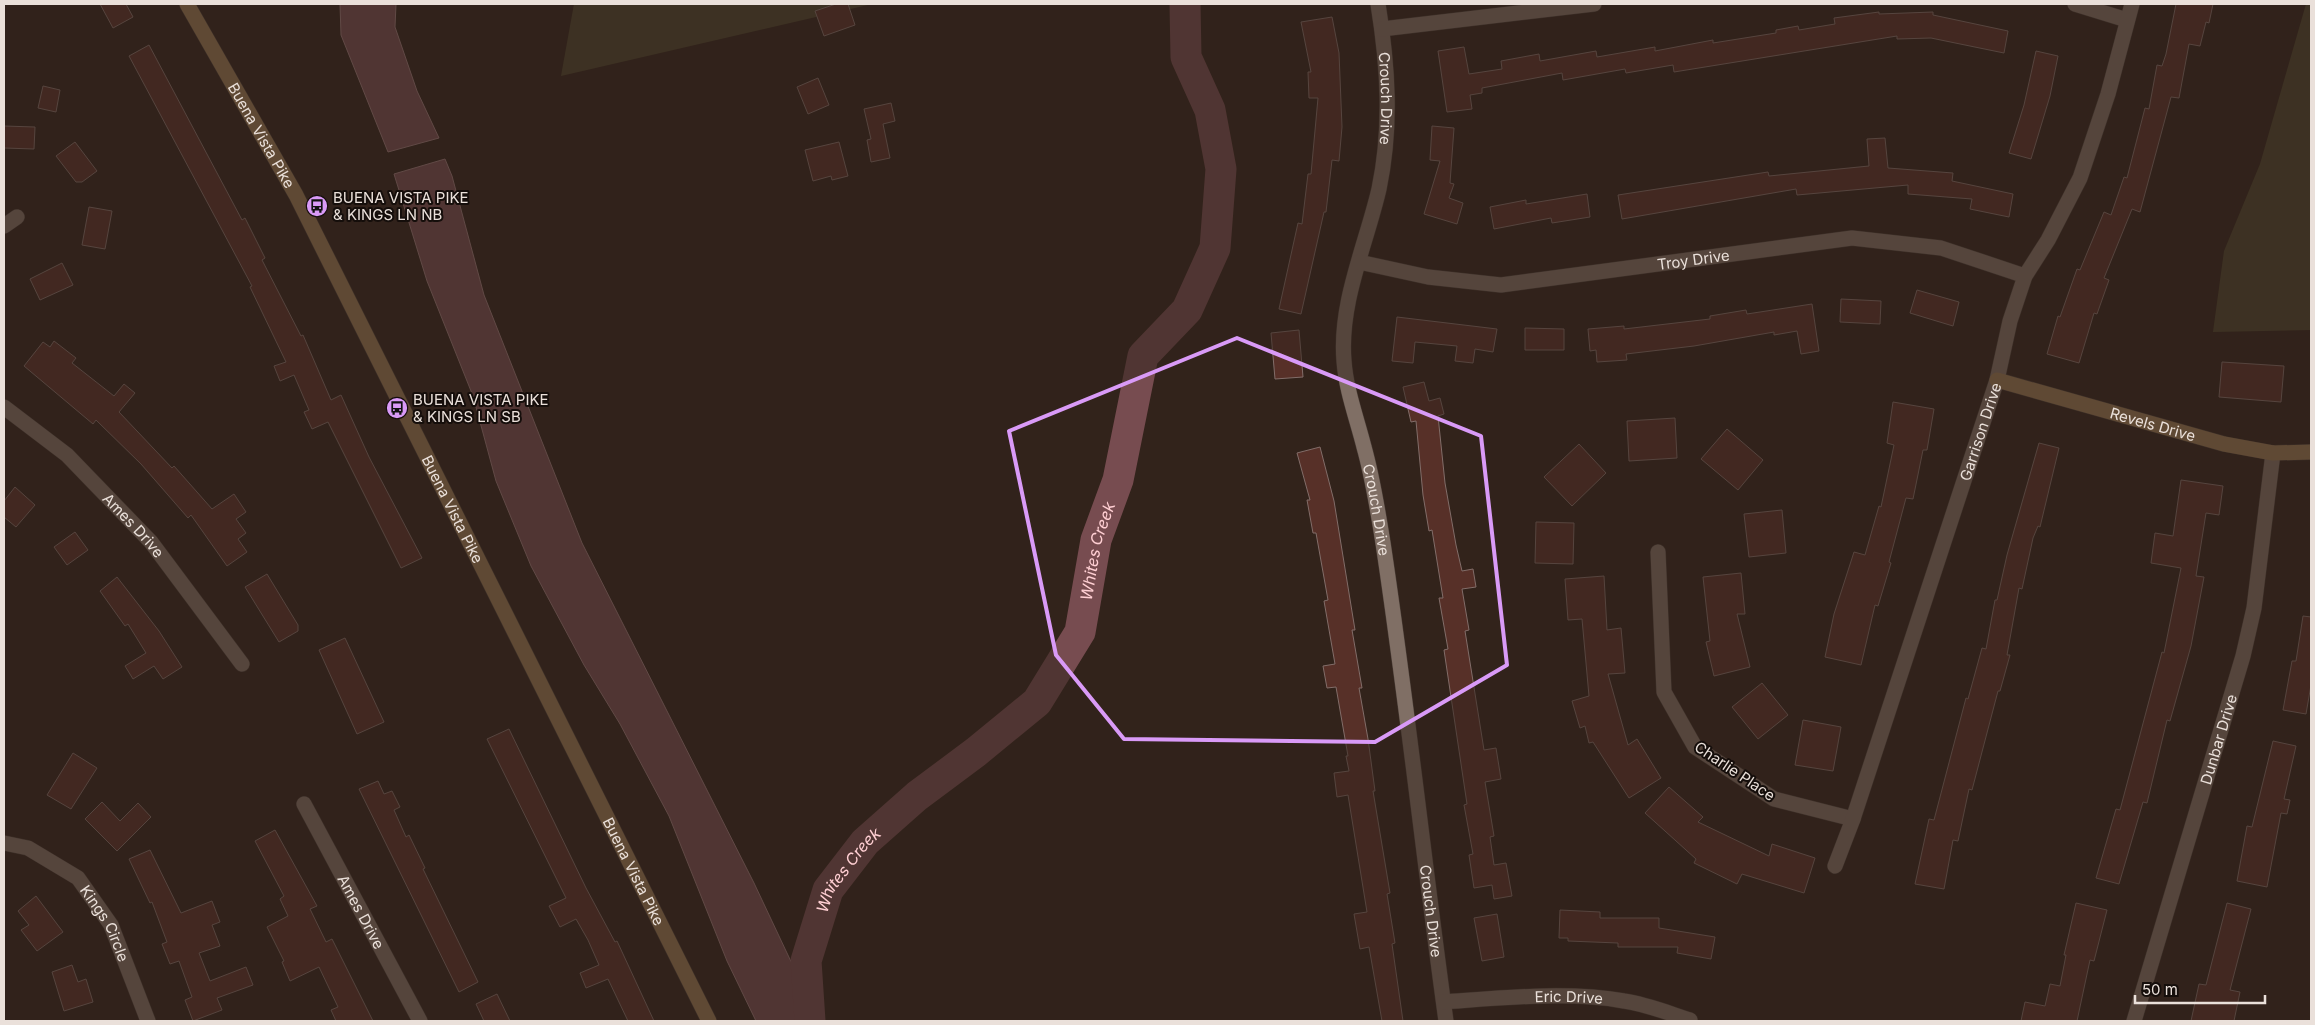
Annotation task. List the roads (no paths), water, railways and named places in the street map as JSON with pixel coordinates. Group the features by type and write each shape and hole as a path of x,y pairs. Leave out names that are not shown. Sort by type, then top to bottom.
{"main road":[{"name":"Buena Vista Pike","path":"187,4 296,195 709,1021"},
{"name":"Revels Drive","path":"1997,380 2224,444 2273,453 2311,452"}],"street":[{"name":"Crouch Drive","path":"1378,4 1382,29 1388,109 1386,142 1379,188 1350,295 1344,339 1344,361 1347,383 1365,447 1376,500 1393,610 1446,1021"},
{"path":"1382,29 1594,4"},
{"path":"2075,4 2127,20"},
{"name":"Garrison Drive","path":"1835,866 1853,819 1997,380 2010,320 2025,276 2048,240 2080,178 2108,94 2132,4"},
{"path":"4,226 17,217"},
{"name":"Troy Drive","path":"1359,262 1428,277 1501,285 1852,238 1941,248 2025,276"},
{"name":"Ames Drive","path":"4,407 67,456 151,542 242,664"},
{"name":"Dunbar Drive","path":"2134,1021 2243,656 2254,608 2273,453"},
{"name":"Charlie Place","path":"1658,552 1664,692 1694,747 1774,800 1853,819"},
{"name":"Ames Drive","path":"304,804 420,1021"},
{"name":"Kings Circle","path":"4,843 28,848 78,878 111,925 148,1021"},
{"name":"Eric Drive","path":"1444,1002 1508,997 1589,998 1624,1001 1690,1020"}],"waterway":[{"name":"Whites Creek","path":"810,1021 806,961 828,890 865,842 917,796 976,752 1037,702 1080,632 1096,540 1118,480 1143,356 1187,310 1215,248 1221,169 1210,110 1186,57 1185,4"}],"place":[{"name":"BUENA VISTA PIKE & KINGS LN NB","path":"317,206"},
{"name":"BUENA VISTA PIKE & KINGS LN SB","path":"397,408"}]}
